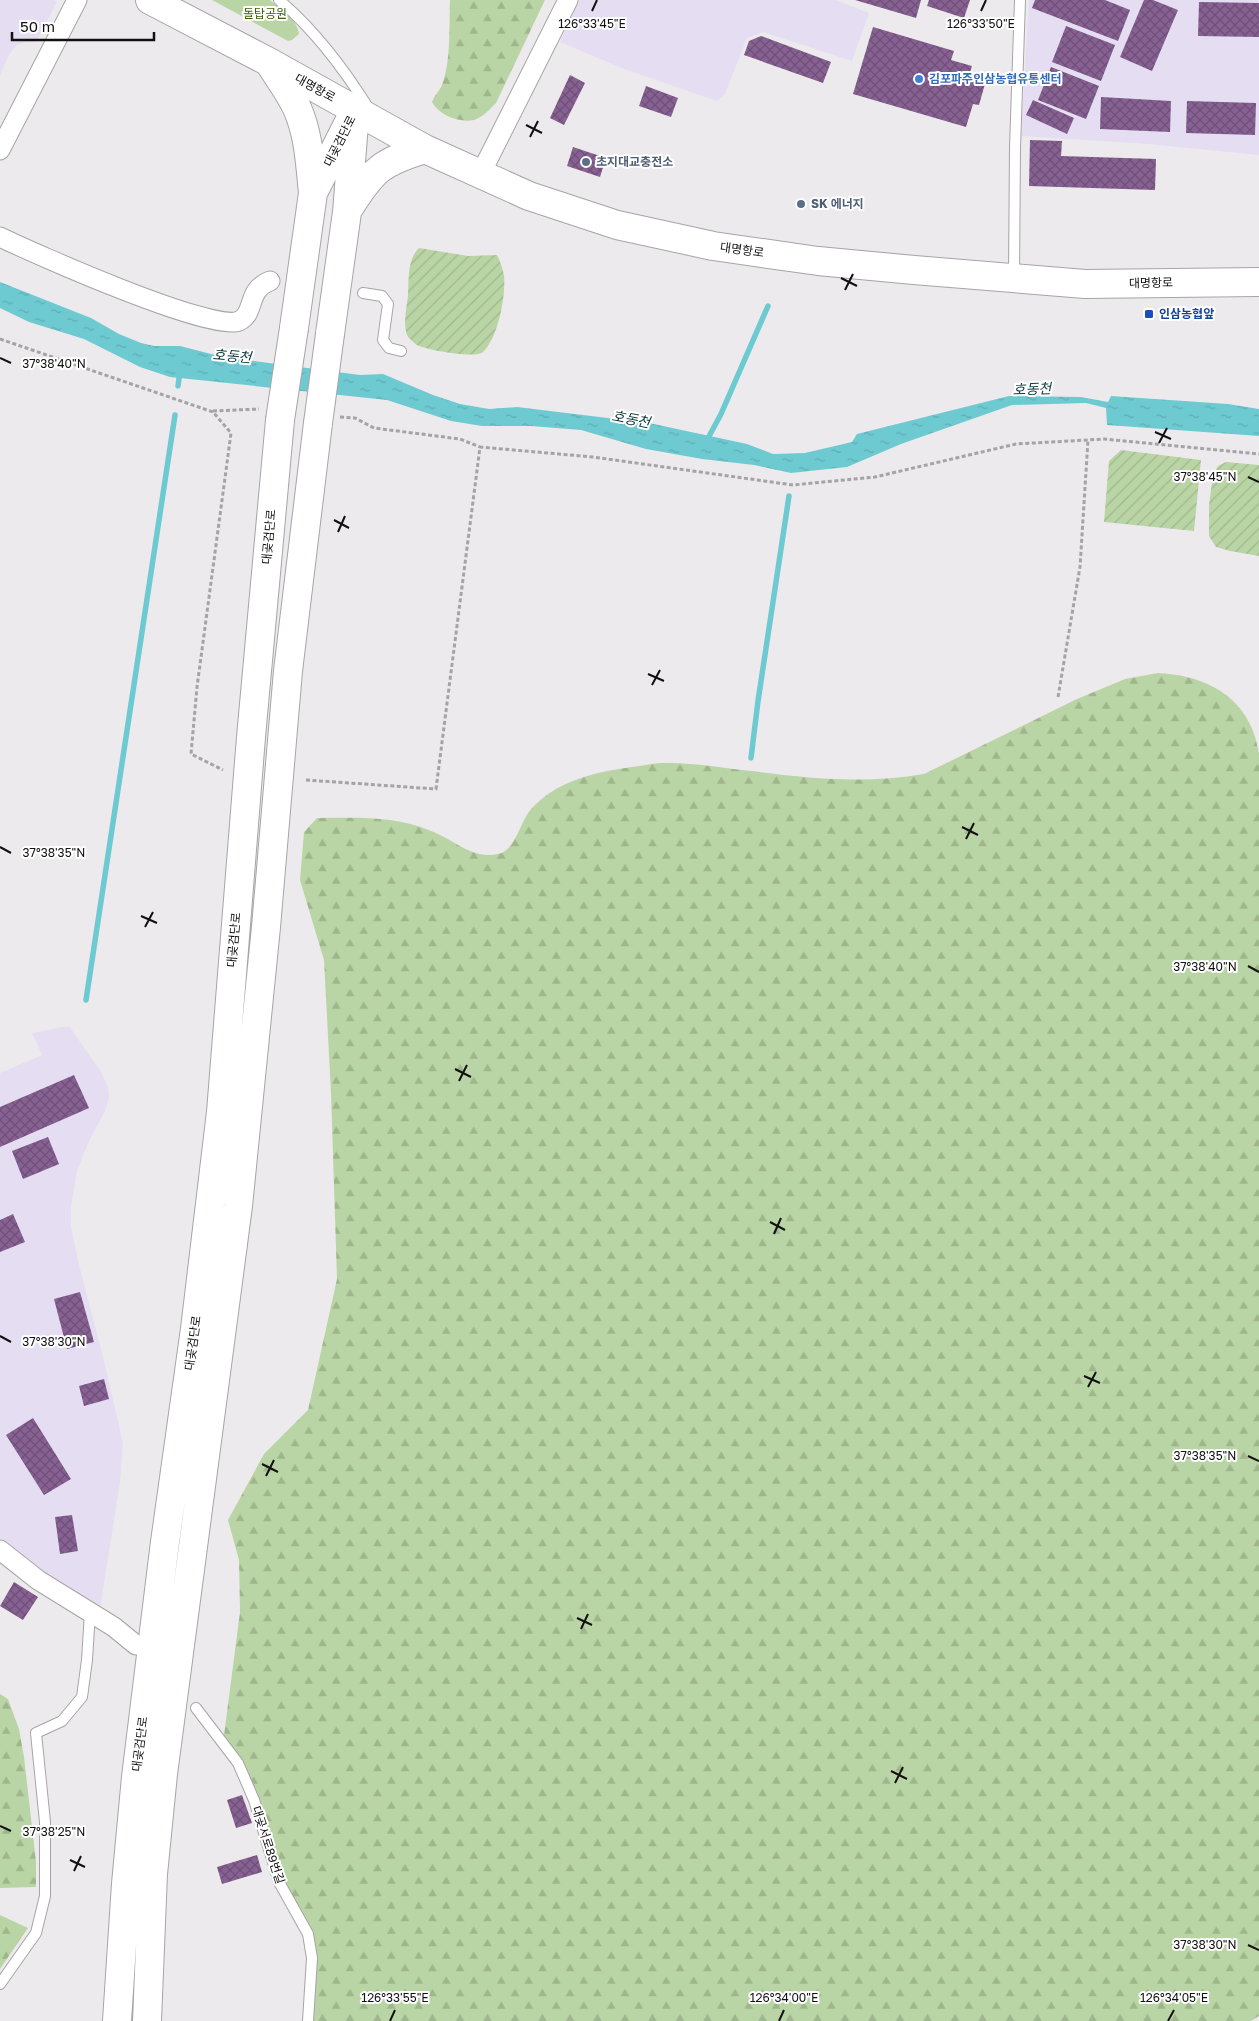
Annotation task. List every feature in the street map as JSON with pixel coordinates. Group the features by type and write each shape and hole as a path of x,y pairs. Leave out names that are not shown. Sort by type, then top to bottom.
{"main road":[{"name":"대명항로","path":"150,0 269,62 425,149 530,196 616,225 713,246 818,261 914,270 1085,284 1259,282"},
{"path":"269,62 296,107 303,126 307,140 313,193"},
{"name":"대곶검단로","path":"117,2021 125,1894 137,1767 165,1542 196,1329 221,1112 250,737 272,414 294,328 313,193 366,116"},
{"name":"대곶검단로","path":"147,2021 153,1874 163,1774 238,1206 266,927 288,671 327,420 330,334 347,212 366,116"},
{"path":"347,212 367,180 383,165 399,156 425,149"}],"street":[{"path":"0,150 76,0"},
{"path":"480,175 568,0"},
{"path":"0,237 107,284 186,312 223,322 239,321 248,312 254,293 261,284 270,281"},
{"path":"0,1550 38,1580 114,1627 136,1645"}],"lane":[{"path":"279,0 316,35 343,69 366,116"},
{"path":"1014,278 1015,148 1020,0"},
{"path":"363,293 382,296 388,304 383,340 389,348 401,351"},
{"path":"0,1984 36,1933 45,1896 45,1822 36,1733 62,1721 82,1696 87,1660 90,1612"},
{"name":"대곶서로89번길","path":"196,1708 238,1763 254,1800 279,1882 308,1934 312,1958 308,2021"}],"path":[{"path":"0,339 213,412 272,414"},
{"path":"213,412 231,433 197,687 191,754 223,770"},
{"path":"327,420 355,418 374,428 460,440 480,447 593,457 793,484 875,477 1016,444 1104,439 1259,454"},
{"path":"1058,697 1080,567 1088,440"},
{"path":"306,780 436,789 480,447"}],"shaded area":[{"path":"0,0 53,0 57,2 36,42 26,42 17,45 10,53 0,75"},
{"path":"579,0 836,0 869,13 852,61 763,32 747,38 725,94 717,101 624,69 560,42"},
{"path":"1029,0 1259,0 1259,155 1148,144 1021,136"},
{"path":"69,1026 101,1072 108,1087 109,1098 105,1111 89,1141 77,1171 71,1206 71,1227 79,1265 123,1443 120,1482 100,1609 39,1573 0,1541 0,1073 42,1055 32,1033"}],"green space":[{"name":"돌탑공원","path":"212,0 270,0 292,19 299,34 288,41"},
{"path":"450,0 545,0 496,103 483,115 474,120 468,121 450,117 439,111 432,102 442,85 446,73"},
{"path":"419,248 468,256 497,255 504,276 504,294 497,327 483,352 471,355 440,351 417,345 408,337 405,322 409,270 412,258"},
{"path":"1121,450 1201,460 1194,531 1104,522 1109,461"},
{"path":"1226,462 1259,465 1259,556 1216,547 1209,536 1209,505 1213,475 1218,466"},
{"path":"1158,673 1173,674 1201,681 1226,695 1246,717 1254,734 1259,753 1259,2016 1251,2021 308,2021 308,1934 279,1882 254,1800 223,1743 240,1612 239,1560 228,1520 264,1454 308,1410 337,1279 331,1093 324,960 300,880 304,832 317,818 381,819 427,829 475,853 482,855 498,854 510,847 529,812 543,798 566,784 592,775 658,763 684,763 795,776 860,780 924,774 1077,699 1125,679"},
{"path":"0,1694 8,1699 19,1729 36,1862 36,1887 0,1888"},
{"path":"0,1915 28,1928 0,1969"}],"water":[{"path":"0,282 91,318 119,334 154,346 180,346 223,357 360,375 383,374 460,404 489,409 517,407 649,423 747,444 773,454 805,453 852,442 857,434 1009,396 1081,397 1108,402 1111,396 1228,404 1259,409 1259,436 1107,425 1106,408 1086,403 1012,405 901,444 847,467 791,473 754,465 702,459 646,449 581,430 531,426 482,426 451,421 387,400 170,377 140,367 84,339 29,322 0,308"}],"building":[{"path":"855,0 921,0 916,18"},
{"path":"929,0 970,0 964,18 927,6"},
{"path":"1035,0 1105,0 1130,10 1118,41 1032,8"},
{"path":"1144,0 1153,0 1178,10 1152,71 1120,57"},
{"path":"1199,2 1259,3 1259,37 1198,36"},
{"path":"1066,26 1115,45 1101,81 1052,62"},
{"name":"김포파주인삼농협유통센터","path":"873,27 954,51 951,60 972,66 970,72 982,76 980,83 985,84 979,105 973,104 966,127 853,94"},
{"path":"761,36 831,62 823,83 744,55 749,41"},
{"path":"1051,67 1099,86 1086,119 1038,100"},
{"path":"570,75 585,83 564,125 550,118"},
{"path":"646,86 678,98 671,117 639,106"},
{"path":"1101,97 1171,101 1170,132 1100,129"},
{"path":"1033,100 1074,118 1067,134 1026,115"},
{"path":"1187,101 1256,103 1255,135 1186,133"},
{"path":"1030,140 1062,141 1061,156 1156,159 1155,190 1029,186"},
{"name":"초지대교충전소","path":"573,147 606,158 600,177 567,166"},
{"path":"74,1075 89,1108 0,1147 0,1107"},
{"path":"48,1137 59,1164 23,1179 12,1151"},
{"path":"13,1214 25,1242 0,1252 0,1220"},
{"path":"80,1292 94,1342 67,1349 54,1299"},
{"path":"104,1379 109,1399 84,1406 79,1386"},
{"path":"33,1418 71,1479 44,1495 6,1435"},
{"path":"72,1515 78,1551 60,1554 55,1517"},
{"path":"14,1582 38,1597 23,1620 0,1606"},
{"path":"242,1795 252,1823 236,1828 227,1800"},
{"path":"257,1855 262,1872 222,1884 217,1867"}],"waterway":[{"path":"707,440 721,414 768,306"},
{"path":"178,386 180,371"},
{"path":"86,1000 175,415"},
{"path":"751,758 789,496"}],"place":[{"name":"김포파주인삼농협유통센터","path":"919,79"},
{"name":"초지대교충전소","path":"586,162"},
{"name":"SK 에너지","path":"801,204"},
{"name":"인삼농협앞","path":"1149,314"}],"water label":[{"name":"호동천","path":"232,356"},
{"name":"호동천","path":"1032,389"},
{"name":"호동천","path":"631,419"}]}
